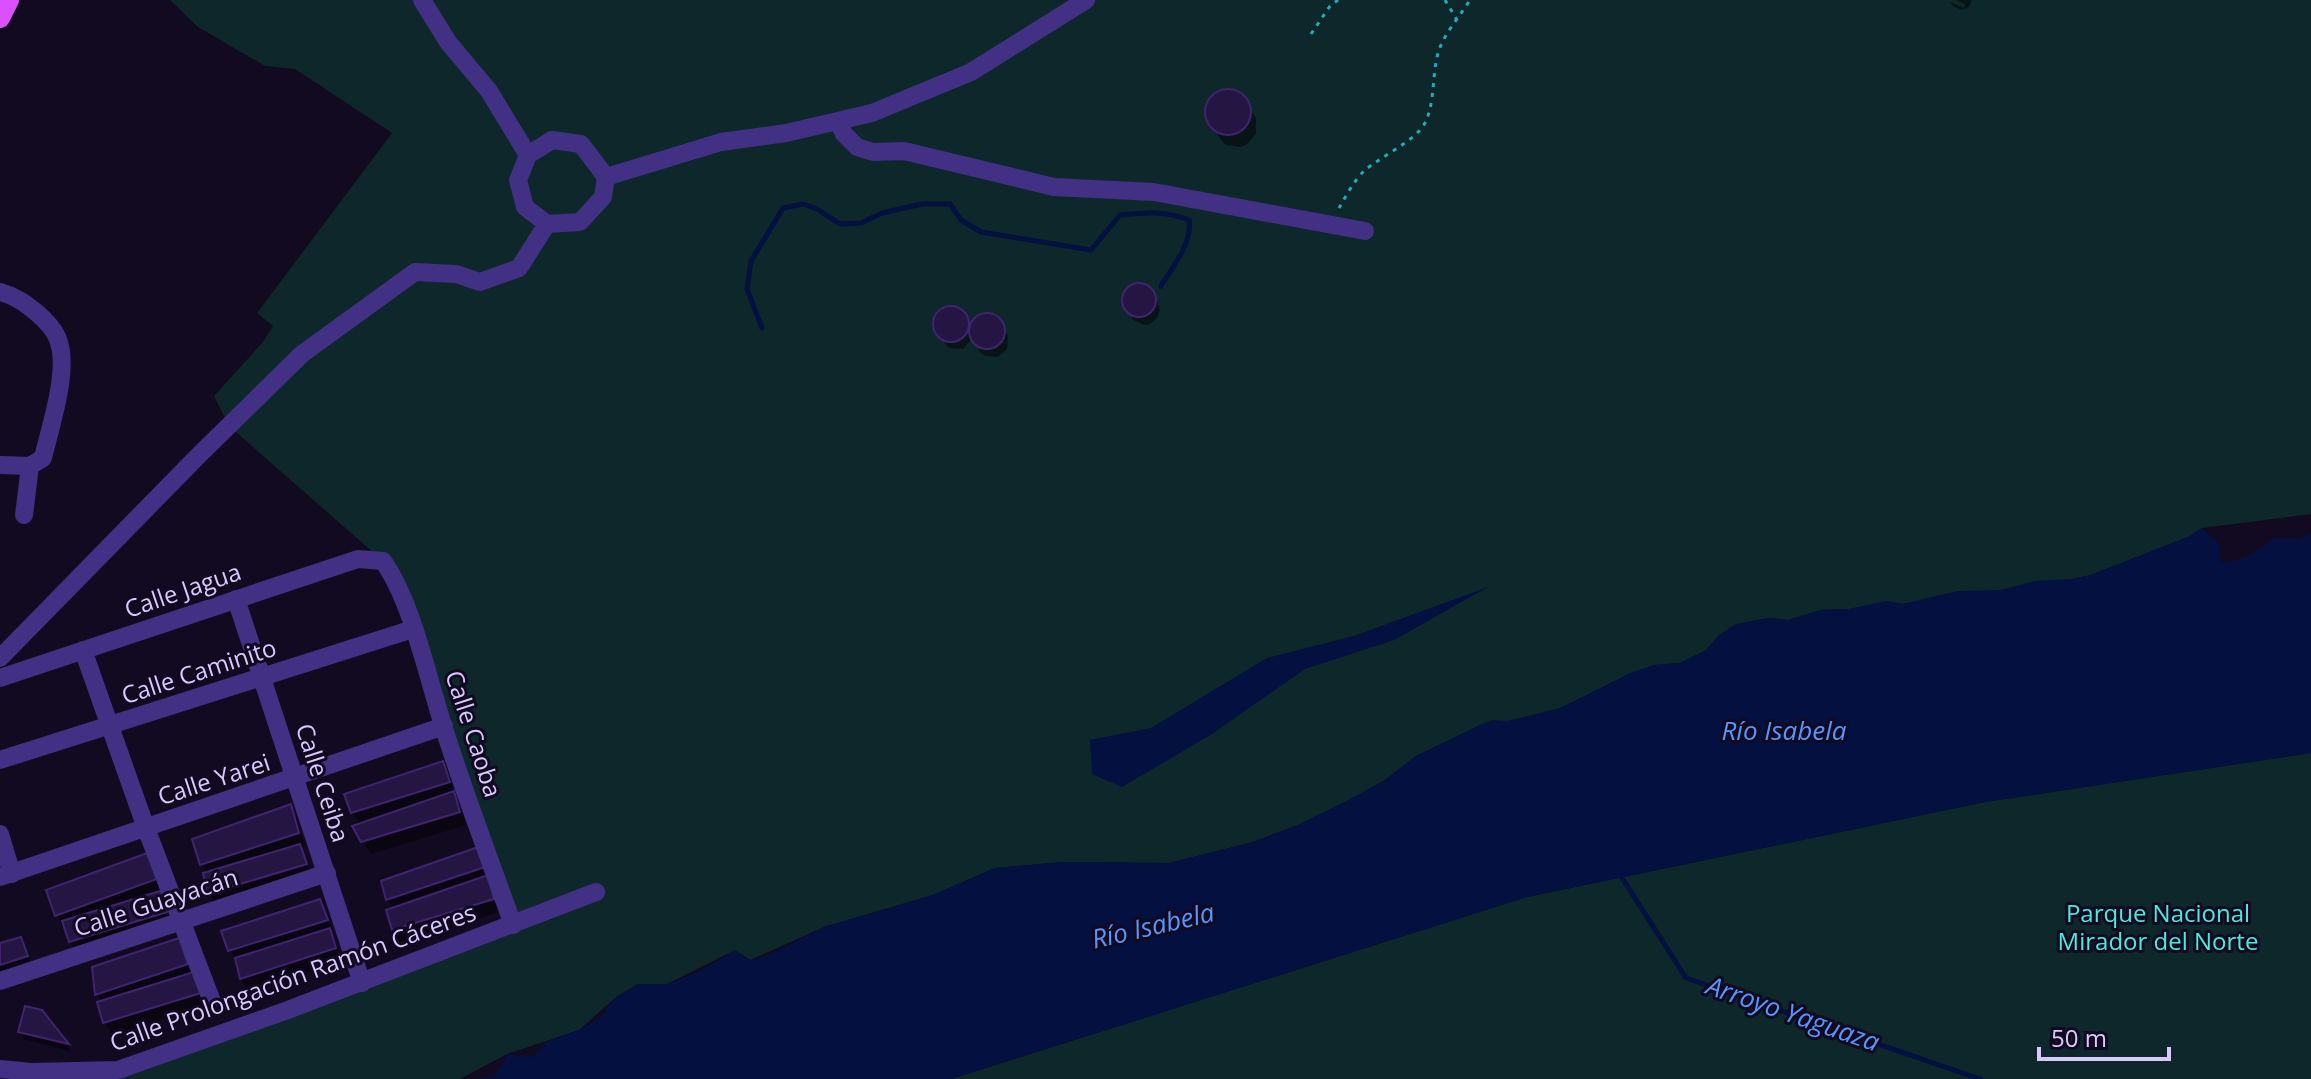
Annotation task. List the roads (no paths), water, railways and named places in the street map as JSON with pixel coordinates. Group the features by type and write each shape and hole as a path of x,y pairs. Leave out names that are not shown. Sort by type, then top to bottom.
{"main road":[{"path":"0,18 9,0"}],"street":[{"path":"422,0 448,42 489,91 528,155"},
{"path":"606,177 721,142 786,133 872,113 971,72 1086,0"},
{"path":"838,121 844,134 857,147 873,152 904,151 1054,187 1154,192 1365,231"},
{"path":"552,140 581,144 606,177 603,197 580,222 547,224 525,207 518,180 528,155 552,140"},
{"path":"0,658 302,354 415,272 456,274 480,282 519,268 547,224"},
{"path":"0,292 13,296 42,317 57,335 62,353 60,379 43,458 30,466 0,465"},
{"path":"24,515 30,466"},
{"name":"Calle Jagua","path":"0,678 358,559 383,561"},
{"name":"Calle Caoba","path":"383,561 394,575 513,925"},
{"name":"Calle Ceiba","path":"236,599 362,983"},
{"name":"Calle Caminito","path":"0,760 413,629"},
{"path":"83,650 211,999"},
{"name":"Calle Yarei","path":"6,875 444,726"},
{"path":"0,834 6,875"},
{"name":"Calle Guayacán","path":"0,981 327,873"},
{"name":"Calle Prolongación Ramón Cáceres","path":"0,1069 111,1075 362,983 596,892"}],"water":[{"name":"Río Isabela","path":"2202,528 2218,542 2221,562 2249,555 2274,538 2297,539 2311,533 2311,753 1985,802 1527,897 951,1079 477,1079 496,1075 507,1054 532,1057 547,1041 579,1030 600,1018 615,998 638,984 667,984 698,972 735,950 750,960 767,956 824,927 933,895 995,868 1063,862 1169,863 1253,842 1298,825 1347,801 1385,780 1416,756 1482,724 1493,720 1509,721 1560,708 1630,673 1654,665 1680,663 1705,651 1719,635 1736,624 1767,618 1788,620 1821,610 1849,609 1887,601 1903,604 1958,591 2000,590 2035,581 2072,579 2091,575 2188,537"},
{"path":"1488,587 1394,640 1305,669 1212,734 1122,787 1092,774 1090,740 1151,728 1267,658 1354,636"}],"waterway":[{"path":"762,328 747,289 751,261 783,208 803,204 840,224 861,223 882,213 922,204 950,204 961,220 981,232 1091,250 1120,215 1155,213 1189,220 1185,246 1161,286"},
{"name":"Arroyo Yaguaza","path":"1619,873 1686,978 1980,1079"}],"park label":[{"name":"Parque Nacional Mirador del Norte","path":"2158,928"}]}
